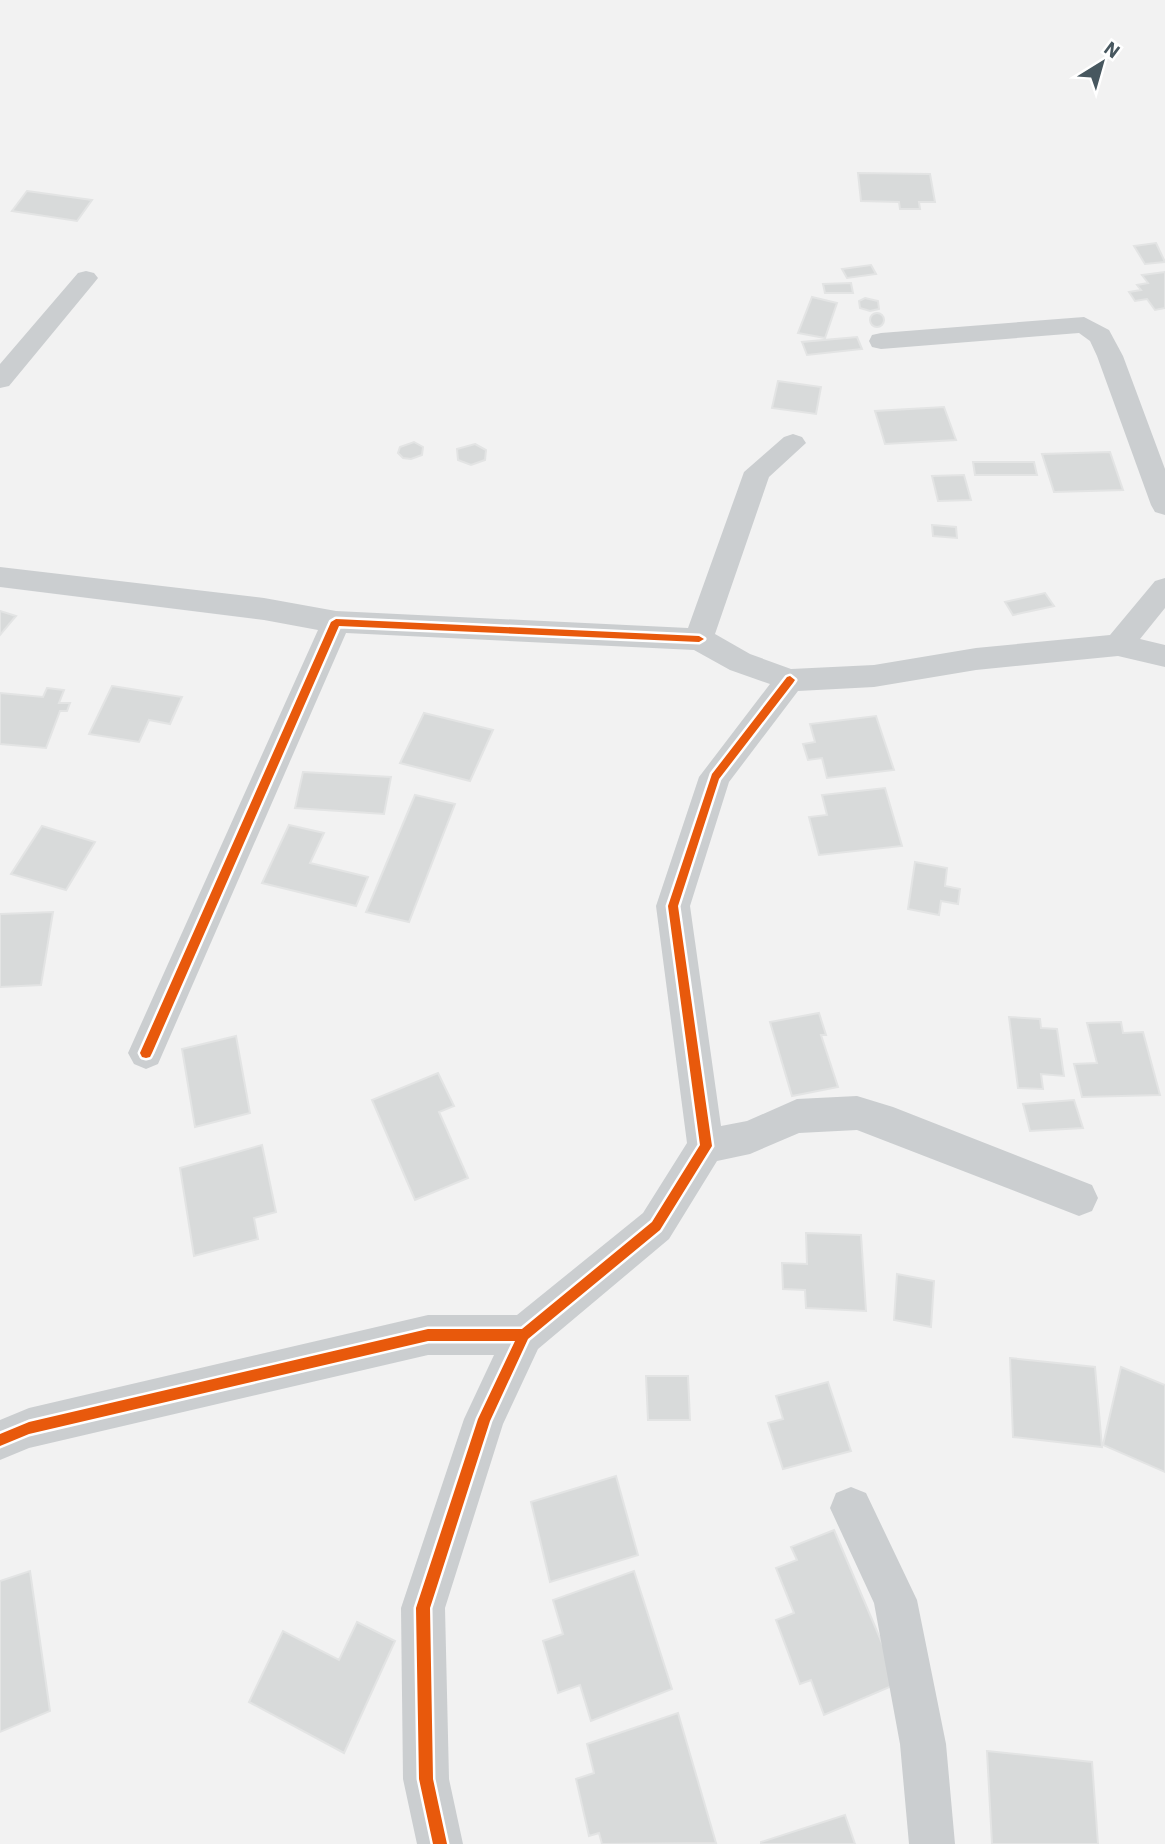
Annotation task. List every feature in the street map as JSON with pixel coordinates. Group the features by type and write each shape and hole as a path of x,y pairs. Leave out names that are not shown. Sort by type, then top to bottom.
{"street":[{"path":"0,380 86,278"},
{"path":"881,341 1084,325 1100,335 1110,356 1165,505"},
{"path":"699,639 757,472 793,443"},
{"path":"0,578 264,610 336,622 699,639 740,662 790,680 874,676 976,659 1118,645 1165,656"},
{"path":"1118,645 1165,588"},
{"path":"146,1053 336,622"},
{"path":"440,1844 426,1779 422,1608 484,1419 524,1335 656,1226 706,1146 673,906 715,777 790,680"},
{"path":"706,1146 750,1137 797,1116 857,1113 893,1124 984,1163 1079,1199"},
{"path":"0,1440 29,1428 428,1335 524,1335"},
{"path":"851,1508 895,1600 923,1744 932,1844"}],"building":[{"path":"858,173 930,174 935,202 919,202 920,209 900,209 899,202 861,201"},
{"path":"27,191 92,200 77,221 12,211"},
{"path":"1156,243 1165,262 1145,264 1134,246"},
{"path":"871,265 876,274 847,278 842,269"},
{"path":"1165,272 1165,308 1155,310 1147,299 1135,301 1129,292 1141,290 1137,285 1148,283 1142,275"},
{"path":"851,283 853,293 825,293 823,284"},
{"path":"812,297 837,303 825,338 798,333"},
{"path":"865,298 878,301 879,309 870,311 860,308 859,301"},
{"path":"877,313 882,315 882,325 877,327 872,325 870,320 872,315"},
{"path":"857,337 862,349 807,355 802,342"},
{"path":"778,381 821,387 816,414 772,408"},
{"path":"944,407 956,440 885,444 875,411"},
{"path":"414,442 423,447 422,455 411,459 403,458 398,453 400,447"},
{"path":"475,444 486,450 485,460 471,465 458,460 457,449"},
{"path":"1110,452 1123,490 1054,492 1042,454"},
{"path":"973,462 1034,462 1037,475 975,475"},
{"path":"964,475 971,500 938,501 932,476"},
{"path":"932,525 956,527 957,538 933,536"},
{"path":"1045,593 1054,606 1013,615 1005,602"},
{"path":"0,611 16,616 0,635"},
{"path":"112,686 182,697 170,724 149,720 139,742 89,734"},
{"path":"47,688 64,690 59,703 70,703 67,711 60,711 46,748 0,744 0,693 43,697"},
{"path":"424,713 493,730 470,781 400,763"},
{"path":"876,716 894,770 827,778 822,758 808,760 803,744 815,742 810,724"},
{"path":"303,772 391,777 384,814 295,808"},
{"path":"885,788 902,846 819,855 809,817 827,815 822,795"},
{"path":"415,795 455,804 409,922 366,912"},
{"path":"289,825 324,833 310,863 368,877 356,906 262,883"},
{"path":"42,826 95,842 66,890 11,874"},
{"path":"915,862 947,868 945,886 960,889 958,904 941,901 939,915 908,909"},
{"path":"53,912 41,985 0,987 0,914"},
{"path":"819,1013 826,1035 821,1035 838,1087 792,1096 770,1022"},
{"path":"1009,1017 1040,1019 1041,1028 1057,1029 1064,1076 1041,1074 1043,1089 1018,1088"},
{"path":"1121,1022 1123,1033 1143,1032 1160,1095 1082,1097 1074,1064 1097,1063 1087,1023"},
{"path":"236,1036 250,1113 195,1127 182,1049"},
{"path":"438,1073 454,1106 439,1112 468,1178 415,1200 372,1100"},
{"path":"1074,1100 1083,1128 1030,1131 1023,1104"},
{"path":"262,1145 276,1212 254,1218 258,1239 194,1256 180,1168"},
{"path":"806,1233 861,1235 866,1311 806,1308 805,1290 783,1289 782,1263 807,1264"},
{"path":"897,1274 934,1281 931,1327 894,1320"},
{"path":"1010,1358 1095,1367 1102,1447 1013,1437"},
{"path":"1121,1367 1165,1385 1165,1472 1103,1445"},
{"path":"646,1376 688,1376 690,1420 648,1420"},
{"path":"828,1382 851,1451 783,1469 768,1423 783,1419 776,1396"},
{"path":"616,1476 638,1555 550,1582 531,1502"},
{"path":"834,1530 899,1683 824,1715 811,1680 800,1684 776,1620 794,1613 776,1568 797,1560 791,1547"},
{"path":"30,1571 50,1711 0,1732 0,1581"},
{"path":"634,1571 672,1689 591,1721 580,1685 558,1693 543,1641 563,1634 553,1600"},
{"path":"357,1622 395,1641 344,1753 249,1702 283,1631 339,1660"},
{"path":"678,1713 716,1843 602,1844 599,1833 589,1836 576,1779 594,1773 587,1744"},
{"path":"987,1751 1092,1762 1098,1844 992,1844"},
{"path":"845,1815 855,1844 761,1844 761,1842"}],"cycle path":[{"path":"146,1053 336,622 699,639"},
{"path":"0,1440 29,1428 428,1335 524,1335 656,1226 706,1146 673,906 715,777 790,680"},
{"path":"440,1844 426,1779 423,1608 484,1419 524,1335"}]}
